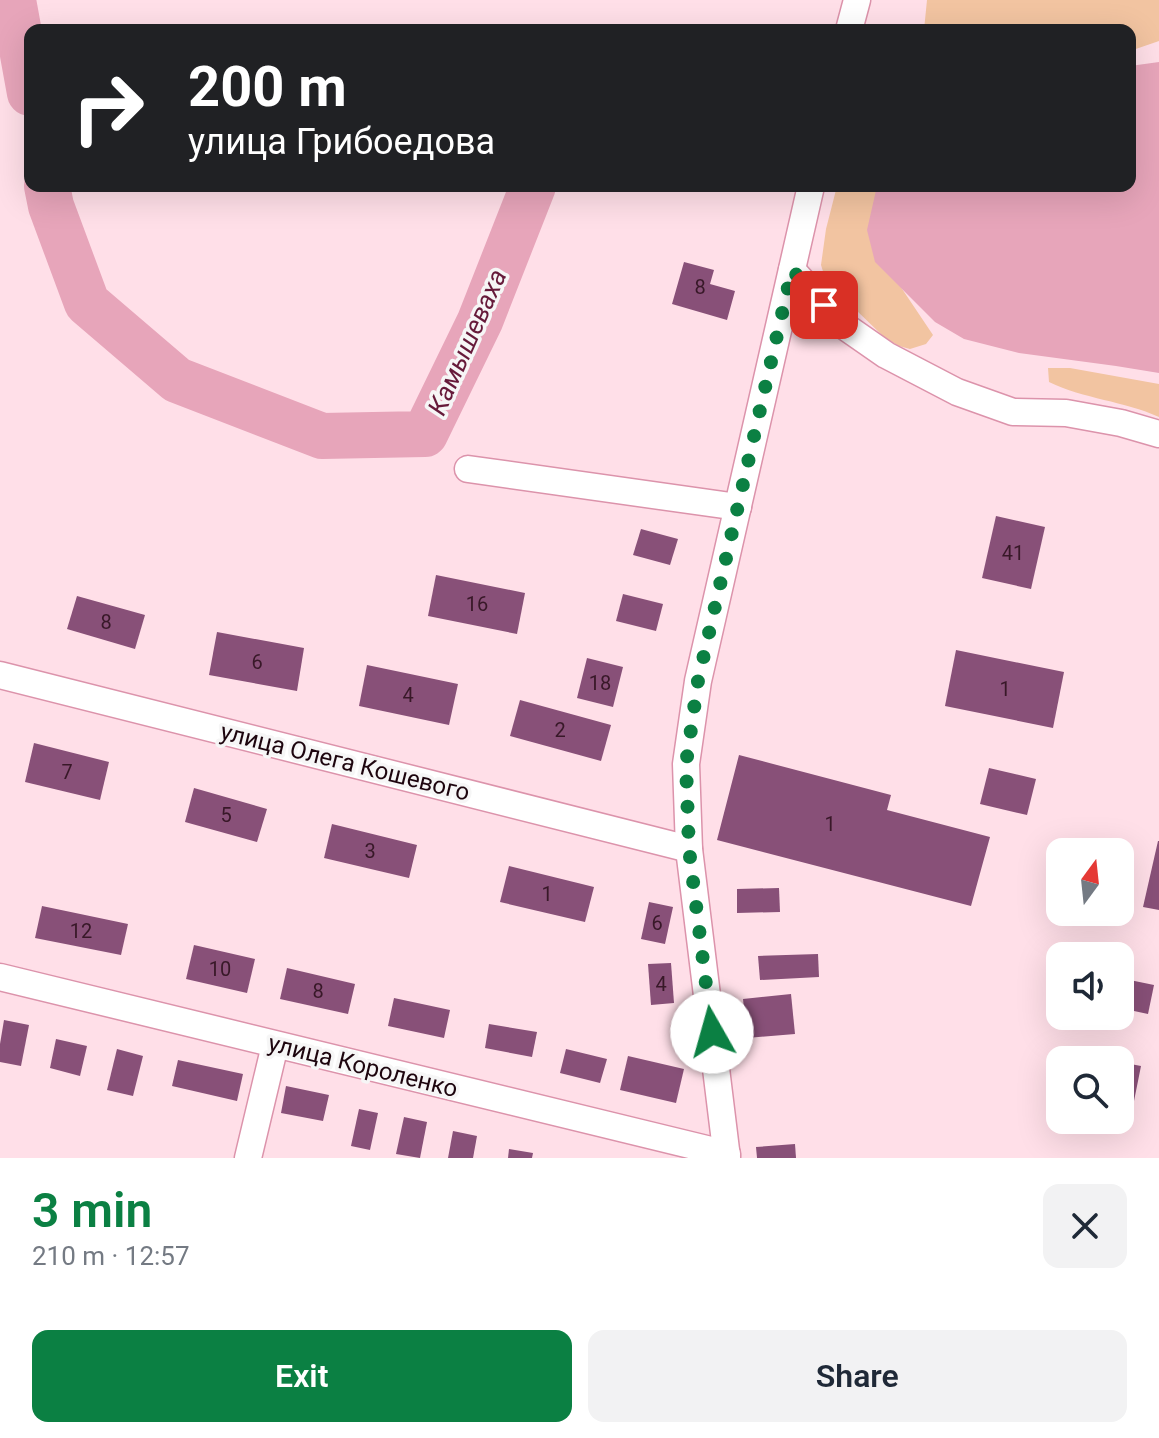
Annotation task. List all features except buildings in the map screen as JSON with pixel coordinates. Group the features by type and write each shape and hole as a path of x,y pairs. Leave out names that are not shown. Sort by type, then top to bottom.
{"street":[{"path":"851,24 857,0"},
{"path":"727,1156 689,849 686,764 698,681 810,192"},
{"path":"792,270 840,323 886,355 957,392 1013,412 1066,413 1159,434"},
{"path":"468,469 738,507"},
{"name":"улица Олега Кошевого","path":"0,675 689,849"},
{"name":"улица Короленко","path":"0,977 727,1156"},
{"path":"248,1158 275,1045"}],"shaded area":[{"path":"927,0 1159,0 1159,41 1136,49 1136,24 925,24"},
{"path":"1159,62 1159,373 1019,353 964,339 935,322 875,262 867,230 876,192 1136,192 1136,65"},
{"path":"835,192 894,192 886,265 933,335 926,344 910,349 884,337 826,281 821,265"},
{"path":"1048,368 1070,368 1159,384 1159,417 1049,382"}],"waterway":[{"name":"Камышеваха","path":"13,0 24,60"},
{"name":"Камышеваха","path":"48,192 87,303 177,380 322,436 425,434 480,321 531,192"}],"route":[{"path":"712,1032 689,849 686,764 698,681 792,270 824,305"}]}
